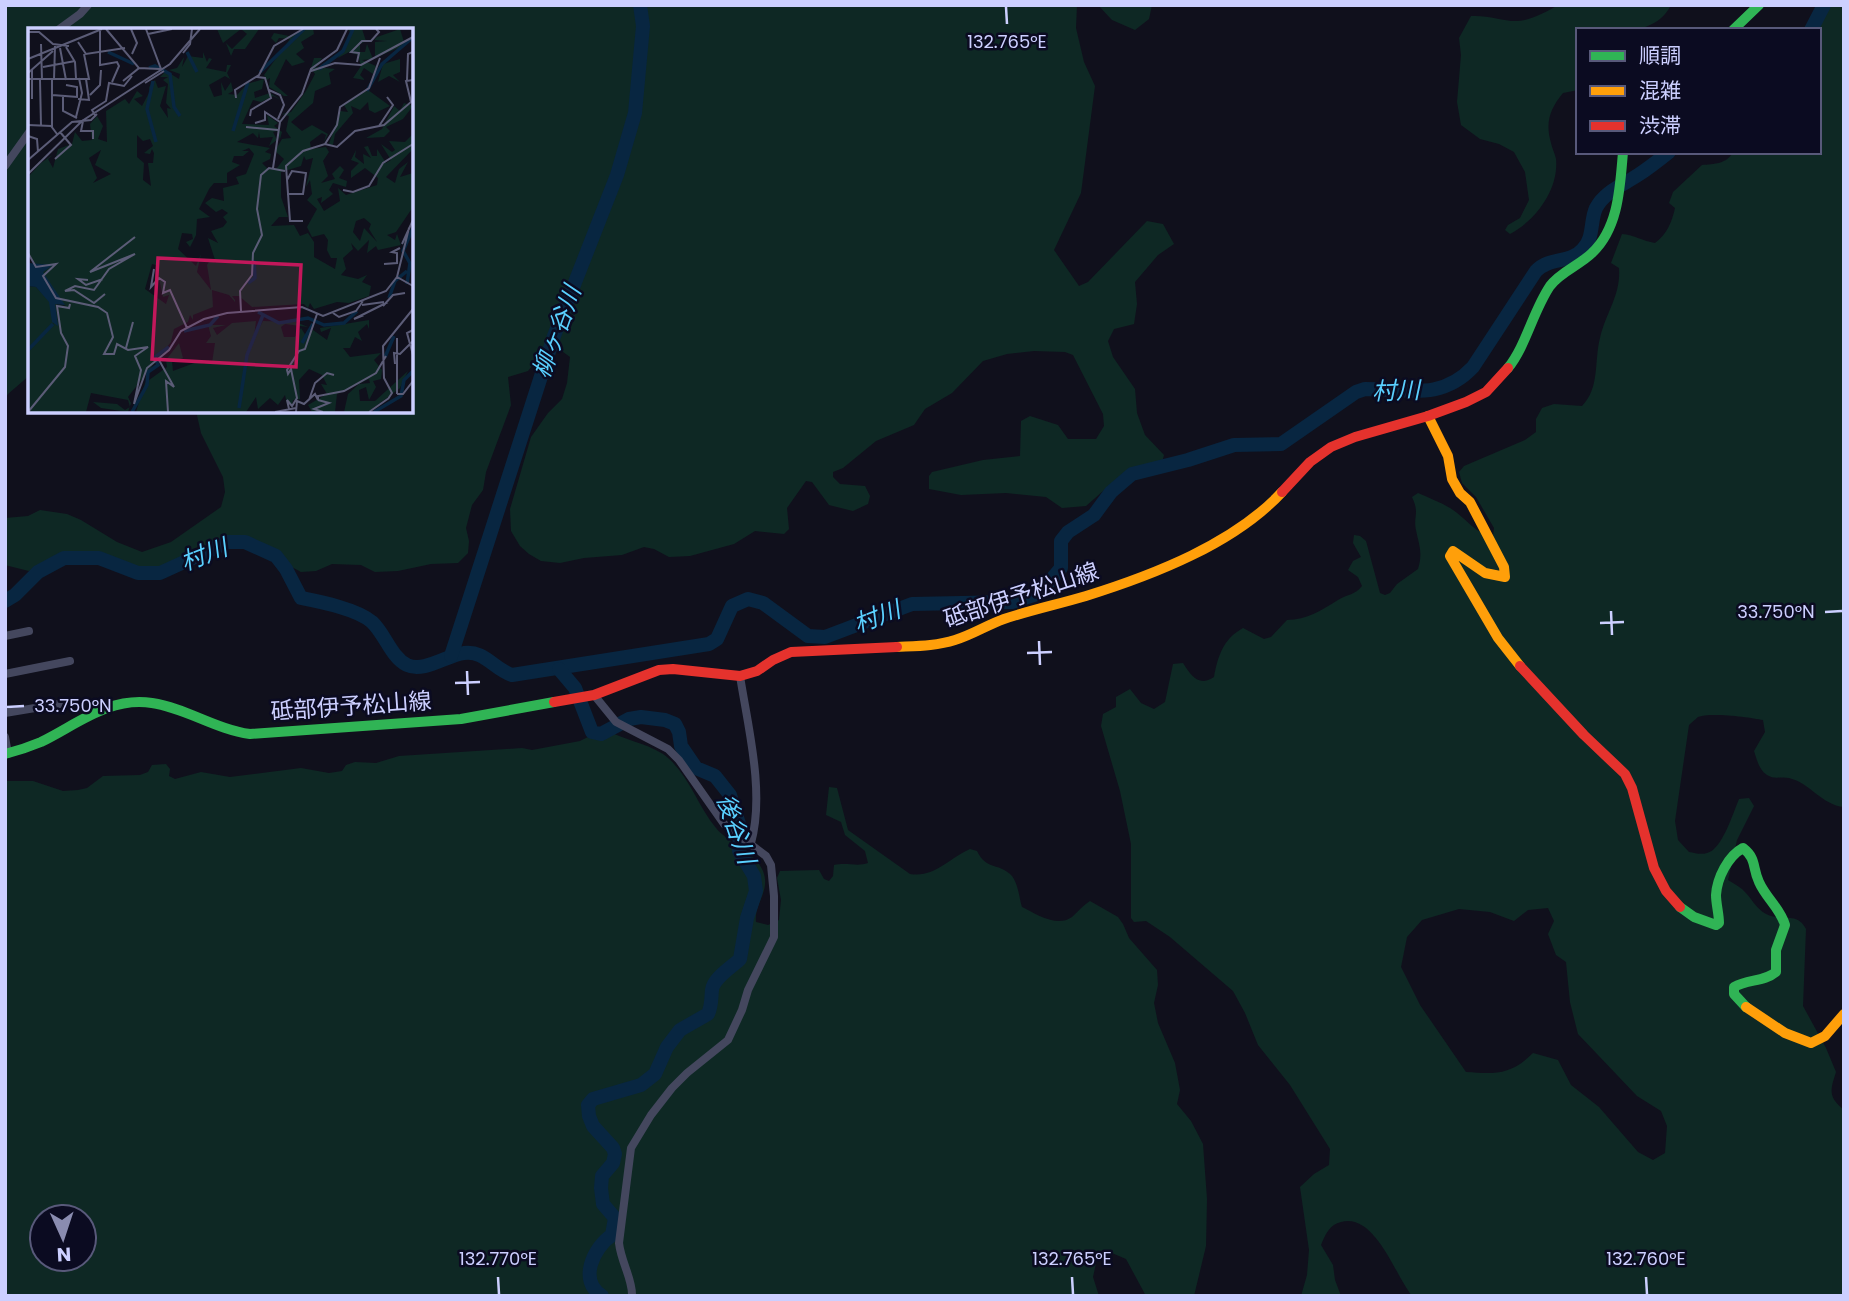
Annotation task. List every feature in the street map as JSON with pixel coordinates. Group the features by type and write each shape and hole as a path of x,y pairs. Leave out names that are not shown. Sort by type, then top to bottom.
{"main road":[{"path":"1736,28 1759,5"},
{"name":"砥部伊予松山線","path":"6,754 36,744 122,702 163,705 208,725 250,734 461,719 594,695 659,670 740,676 757,671 791,652 924,646 955,640 1003,619 1134,580 1239,530 1263,513 1284,494 1310,462 1331,447 1476,398 1496,384 1511,365 1539,304 1552,284 1593,253 1604,238 1612,223 1619,194 1623,154"},
{"path":"1428,416 1448,456 1451,479 1470,502 1504,568 1504,577 1495,578 1485,573 1453,551 1450,556 1464,577 1478,608 1501,643 1548,698 1625,774 1633,793 1647,848 1661,881 1676,903 1684,911 1716,925 1720,915 1716,898 1717,887 1733,854 1743,848 1753,856 1755,874 1761,888 1779,910 1785,925 1776,950 1776,972 1767,979 1742,981 1734,986 1734,994 1739,1001 1787,1034 1805,1042 1812,1043 1827,1033 1844,1013"}],"street":[{"path":"61,28 88,5"},
{"path":"5,166 28,134"},
{"path":"5,636 29,631"},
{"path":"5,674 70,661"},
{"path":"740,676 755,780 754,829 751,843"},
{"path":"594,695 617,722 668,749 680,760 724,824 751,843 771,865 774,896 774,937 748,990 728,1040 672,1088 651,1115 631,1148 619,1243 620,1258 631,1282 632,1296"},
{"path":"5,713 71,702"},
{"path":"5,737 6,754"}],"green space":[{"path":"5,5 1077,5 1076,28 1084,62 1095,86 1081,193 1054,250 1079,286 1088,282 1147,221 1163,224 1174,244 1158,255 1135,282 1137,304 1134,324 1114,329 1108,341 1113,357 1135,389 1137,413 1145,435 1164,455 1159,474 1119,477 1086,506 1062,508 1046,497 1006,493 961,495 929,489 929,476 932,472 983,460 1020,456 1021,421 1030,416 1058,425 1068,439 1096,439 1104,426 1103,414 1073,355 1065,352 1034,351 1007,354 983,361 952,393 925,409 914,425 876,441 843,468 833,472 833,477 840,484 865,486 870,496 868,504 853,511 829,505 812,482 806,481 787,508 789,529 784,534 755,531 734,544 690,556 669,557 644,547 622,555 560,563 541,561 520,546 511,531 510,509 531,437 562,399 567,383 570,357 559,349 540,356 528,371 508,377 511,405 486,472 483,490 472,505 466,528 468,553 458,563 375,572 361,565 332,564 316,571 301,572 290,566 278,550 247,537 228,536 157,569 136,568 102,556 56,556 29,571 5,565 5,518 28,516 40,510 67,514 117,542 142,552 171,542 221,507 225,492 223,477 201,433 196,413 413,413 413,28 28,28 28,377 5,399"},
{"path":"1098,5 1152,5 1149,19 1135,30 1112,20"},
{"path":"1558,5 1671,5 1663,16 1642,28 1576,28 1576,90 1563,93 1552,110 1549,122 1549,135 1556,159 1554,182 1536,213 1510,234 1505,230 1520,218 1529,200 1525,172 1514,152 1499,144 1480,139 1461,125 1457,102 1461,55 1459,38 1471,16 1521,21 1538,16"},
{"path":"1830,5 1844,5 1844,807 1829,802 1796,781 1764,773 1754,751 1765,732 1763,720 1711,715 1698,717 1689,725 1675,821 1678,840 1689,852 1707,853 1722,838 1739,799 1749,798 1754,806 1737,840 1728,880 1742,889 1762,912 1793,918 1806,929 1803,1006 1836,1072 1832,1093 1835,1101 1844,1110 1844,1296 1412,1296 1374,1235 1353,1222 1341,1222 1331,1228 1321,1245 1333,1265 1341,1296 1301,1296 1307,1275 1309,1250 1300,1187 1329,1165 1330,1149 1290,1085 1258,1045 1233,991 1170,937 1146,921 1134,922 1131,918 1131,844 1120,791 1101,726 1103,714 1116,707 1116,697 1130,689 1141,703 1154,709 1165,702 1173,664 1183,663 1196,679 1209,680 1214,677 1226,643 1236,632 1243,628 1264,639 1271,637 1287,620 1314,614 1357,591 1362,586 1358,577 1348,570 1353,561 1361,557 1353,543 1354,535 1366,541 1380,593 1390,593 1397,584 1418,569 1420,549 1415,525 1416,507 1412,497 1418,493 1450,508 1475,529 1493,536 1494,528 1476,497 1462,483 1459,472 1464,466 1525,440 1536,432 1536,419 1542,408 1554,404 1582,406 1588,399 1594,383 1600,338 1618,287 1619,268 1611,263 1622,234 1655,243 1666,232 1672,218 1675,208 1669,203 1673,192 1702,165 1716,164 1732,154 1821,154 1821,28 1809,28 1824,16","holes":["1548,908 1554,921 1548,934 1556,955 1566,962 1570,1002 1578,1034 1637,1096 1661,1111 1667,1126 1665,1153 1653,1160 1638,1152 1599,1107 1571,1085 1558,1060 1533,1053 1517,1066 1502,1072 1466,1072 1420,1005 1401,967 1407,937 1422,920 1459,909 1490,912 1514,921 1528,910"]},
{"path":"604,729 663,754 686,779 716,828 748,852 763,871 765,885 757,909 756,922 768,925 779,920 781,900 777,878 780,871 819,870 824,879 829,881 833,876 834,865 868,863 865,851 845,835 841,822 826,815 829,787 837,788 848,830 910,874 927,873 970,849 977,851 988,864 1010,874 1017,885 1022,907 1040,916 1053,921 1066,920 1090,901 1118,917 1129,938 1157,970 1158,985 1154,1003 1158,1023 1175,1063 1180,1090 1177,1104 1191,1121 1203,1144 1207,1199 1206,1246 1194,1296 1146,1296 1126,1259 1112,1253 1097,1259 1093,1277 1099,1296 5,1296 5,781 33,781 63,791 87,788 103,776 140,775 148,772 152,765 166,764 170,769 169,776 175,779 201,772 230,777 301,768 329,773 342,771 346,765 355,762 376,763 399,756 522,748 532,750 580,741"}],"waterway":[{"name":"柳ヶ谷川","path":"451,656 554,336 617,175 635,113 643,26 640,5"},
{"name":"村川","path":"1812,28 1824,5"},
{"name":"村川","path":"5,601 38,572 64,558 99,558 138,573 160,573 228,542 245,542 276,556 301,598 348,610 372,622 397,657 407,665 421,667 457,654 471,653 483,657 512,675 709,644 717,639 732,606 748,599 763,603 808,636 825,637 912,604 1012,602 1040,593 1061,568 1061,541 1068,532 1094,515 1111,492 1132,474 1234,445 1281,444 1356,392 1365,389 1423,391 1449,385 1461,378 1473,367 1536,271 1548,263 1578,254 1589,240 1594,213 1604,197 1666,154"},
{"name":"後谷川","path":"559,669 575,688 592,732 601,734 629,719 641,717 675,724 681,746 696,768 715,776 730,795 740,827 739,851 754,876 756,891 747,918 740,959 723,973 713,986 708,1014 680,1030 667,1047 655,1074 641,1085 593,1099 588,1105 593,1126 613,1148 615,1154 613,1163 602,1176 601,1188 603,1204 615,1218 612,1235 594,1256 590,1274 595,1290 602,1296"}],"traffic: fast":[{"path":"1735,28 1759,5"},
{"path":"1508,368 1550,286 1592,253 1608,231 1616,206 1623,154"},
{"path":"5,754 41,742 108,708 137,702 177,709 225,728 250,734 461,719 554,702"},
{"path":"1680,907 1694,917 1716,925 1719,923 1716,895 1721,875 1728,862 1743,848 1750,856 1759,882 1785,925 1776,950 1776,972 1734,987 1734,994 1746,1007"}],"traffic: slow":[{"path":"1428,416 1448,456 1452,479 1460,493 1470,502 1504,567 1505,577 1485,573 1453,551 1450,556 1498,638 1520,666"},
{"path":"897,647 933,645 955,640 1004,619 1086,596 1165,568 1241,527 1263,511 1282,492"},
{"path":"1746,1007 1785,1033 1811,1043 1825,1036 1844,1014"}],"traffic: jam":[{"path":"1282,492 1310,462 1331,447 1466,402 1486,392 1508,368"},
{"path":"554,702 594,695 659,670 740,676 757,671 791,652 897,647"},
{"path":"1520,666 1584,735 1625,774 1632,788 1654,868 1666,891 1680,907"}]}
